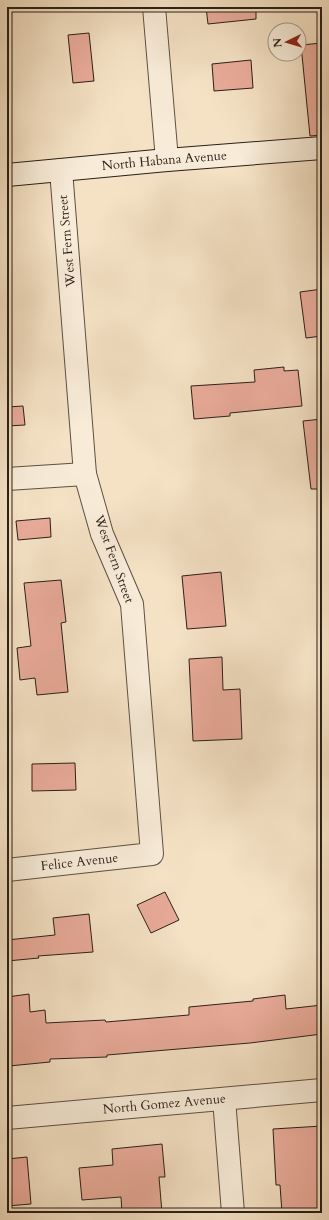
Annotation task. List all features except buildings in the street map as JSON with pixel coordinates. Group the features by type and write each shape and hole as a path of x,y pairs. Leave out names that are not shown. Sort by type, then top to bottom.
{"street":[{"path":"154,7 167,160"},
{"name":"North Habana Avenue","path":"7,175 167,160 322,148"},
{"name":"West Fern Street","path":"61,170 85,474 102,534 132,604 152,854"},
{"path":"7,479 85,474"},
{"name":"Felice Avenue","path":"7,870 152,854"},
{"name":"North Gomez Avenue","path":"7,1118 322,1090"},
{"path":"224,1099 234,1213"}]}
